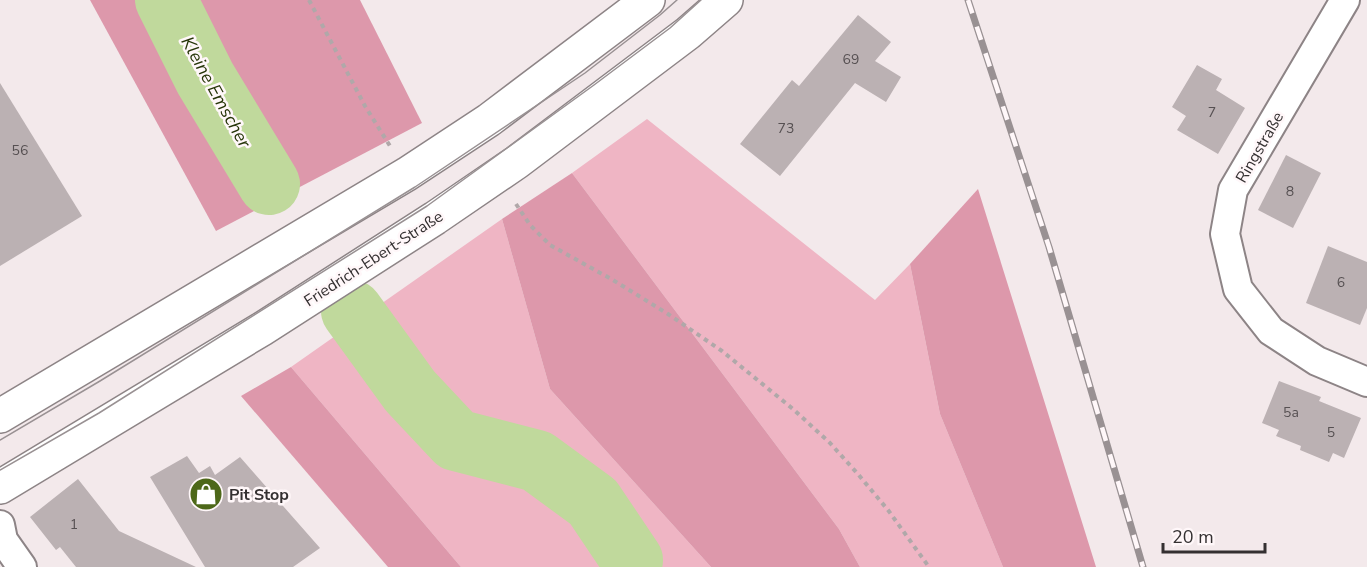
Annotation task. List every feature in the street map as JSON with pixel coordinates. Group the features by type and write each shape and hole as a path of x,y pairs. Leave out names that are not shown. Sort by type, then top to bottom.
{"main road":[{"path":"0,416 416,168 489,120 648,0"},
{"name":"Friedrich-Ebert-Straße","path":"0,487 262,329 435,219 517,162 688,33 726,0"}],"street":[{"name":"Ringstraße","path":"1345,0 1233,190 1225,234 1238,289 1271,331 1317,361 1367,382"},
{"path":"0,487 0,493"},
{"path":"0,525 3,540 22,567"}],"path":[{"path":"309,0 365,106 389,146"},
{"path":"514,200 530,225 549,245 613,280 677,320 722,351 793,409 830,443 857,473 888,510 929,567"}],"shaded area":[{"path":"90,0 360,0 422,123 216,231"},
{"path":"647,119 875,300 910,264 940,414 1003,567 860,567 839,529 572,173"},
{"path":"572,173 839,529 860,567 711,567 550,389 502,219"},
{"path":"978,189 1096,567 1003,567 940,414 910,264"},
{"path":"502,219 550,389 711,567 461,567 291,367"},
{"path":"291,367 461,567 388,567 241,396"}],"building":[{"path":"858,15 891,42 875,61 901,77 886,102 855,83 780,176 740,144 792,80 799,86"},
{"path":"1197,65 1222,79 1216,90 1245,108 1218,154 1177,130 1186,116 1172,107"},
{"path":"0,83 82,216 0,266"},
{"path":"1286,155 1321,173 1293,228 1258,210"},
{"path":"1328,246 1367,262 1367,308 1360,325 1306,303"},
{"path":"1279,381 1321,397 1319,401 1361,418 1344,458 1333,453 1329,462 1300,450 1301,446 1276,436 1279,430 1262,423"},
{"path":"187,456 199,473 210,466 215,475 240,457 320,548 293,567 205,567 150,477"},
{"path":"78,479 119,531 196,567 76,567 60,547 56,550 30,517"}],"waterway":[{"name":"Kleine Emscher","path":"166,0 205,78 269,184"},
{"name":"Kleine Emscher","path":"352,311 410,391 456,440 537,461 593,502 632,560 631,567"}],"tram line":[{"path":"0,440 415,187 585,73 677,0"},
{"path":"0,470 99,413 427,206 670,28 701,0"}],"railway":[{"path":"968,0 1049,247 1143,567"}],"place":[{"name":"Pit Stop","path":"206,494"}]}
